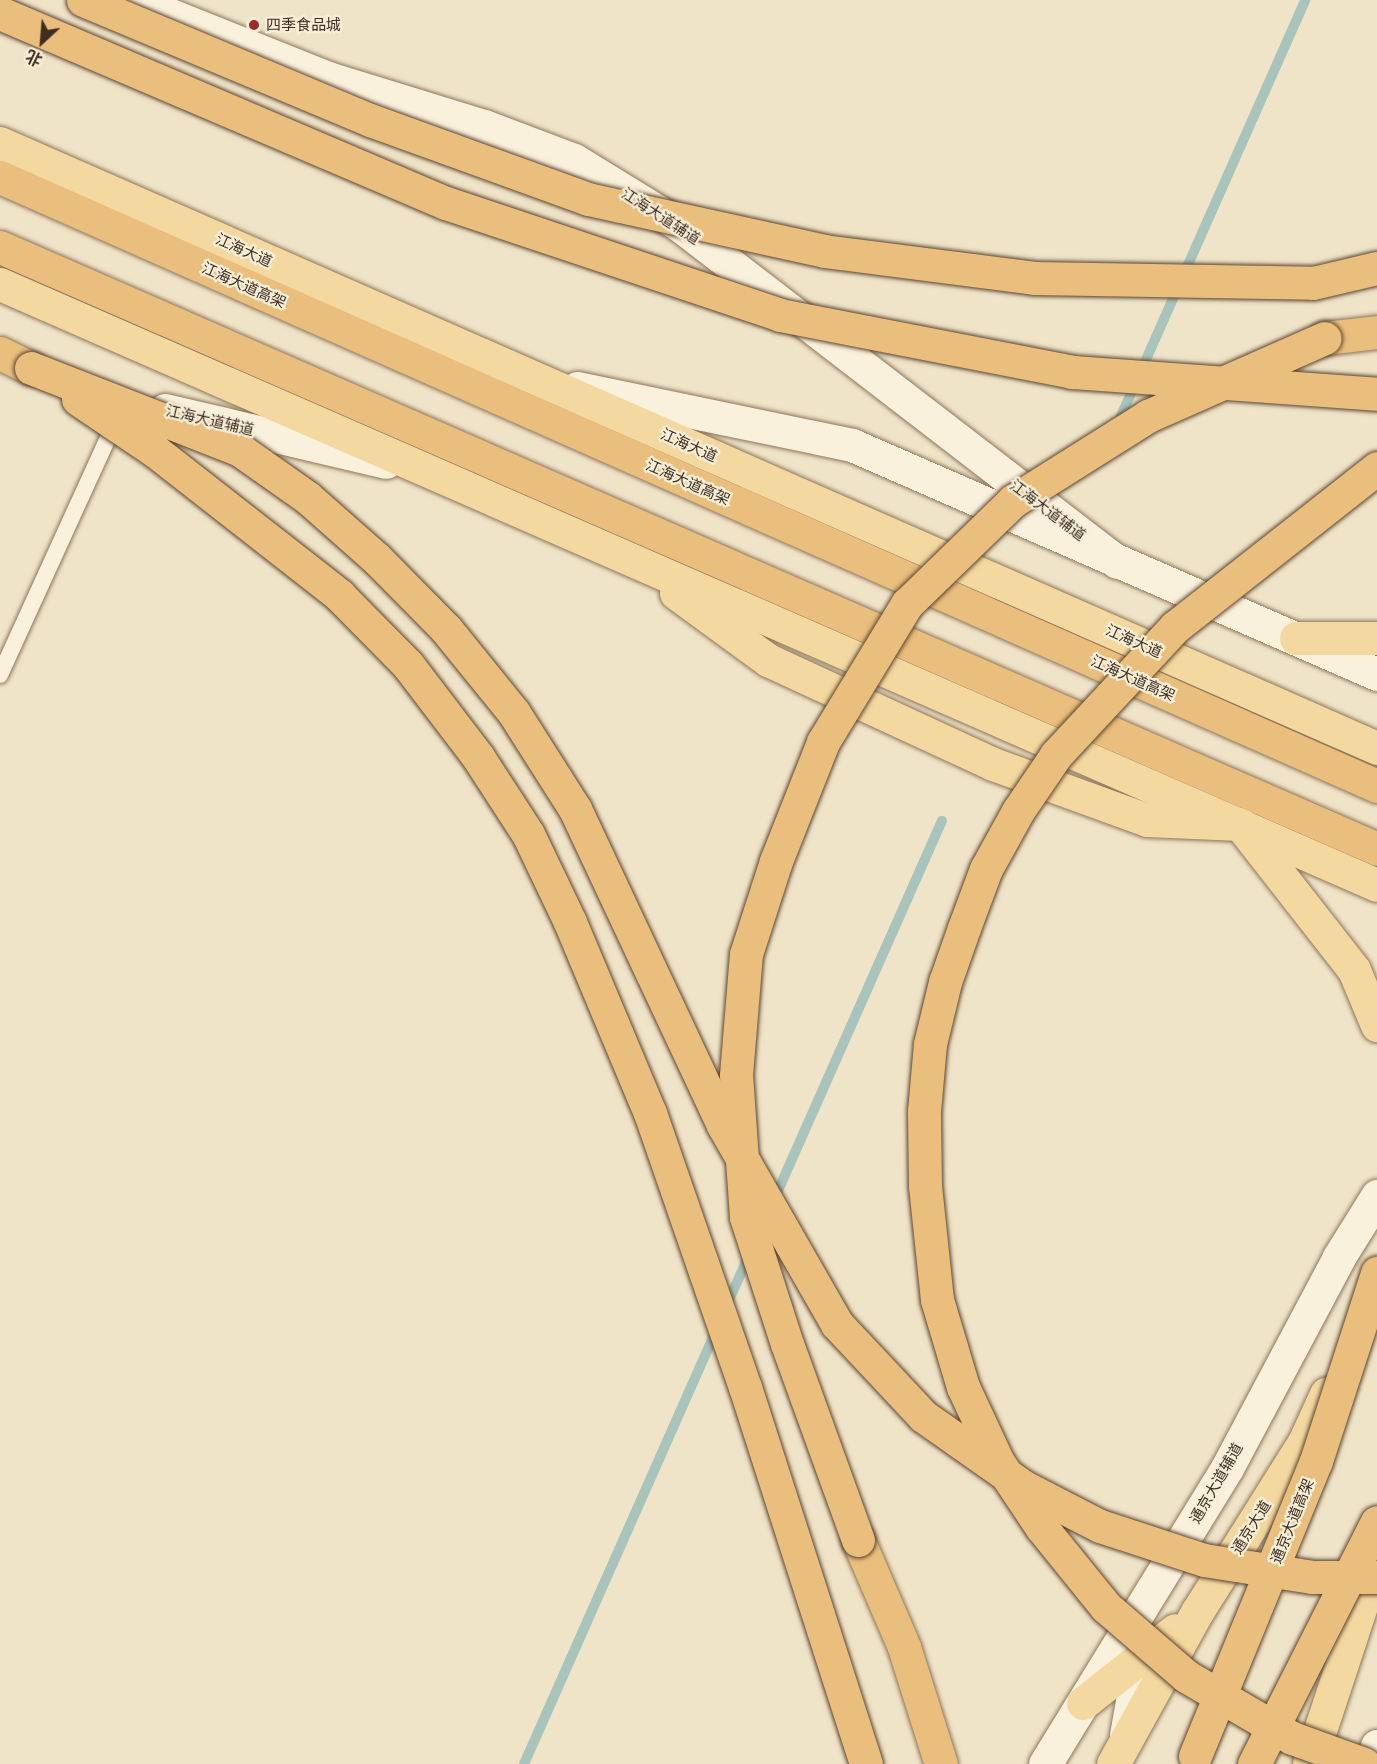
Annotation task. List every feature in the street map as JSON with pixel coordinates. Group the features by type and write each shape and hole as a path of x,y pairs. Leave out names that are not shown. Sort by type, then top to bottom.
{"highway":[{"path":"82,0 370,120 588,200 824,251 1034,278 1313,284 1377,268"},
{"path":"0,13 446,203 780,315 1072,372 1377,394"},
{"name":"江海大道高架","path":"0,177 1377,786"},
{"path":"0,247 1377,849"},
{"path":"941,1764 903,1647 815,1425 746,1217 736,1075 746,954 776,861 823,742 907,604 1013,501 1148,416 1325,338 1377,332"},
{"path":"0,353 16,368 155,451 339,595 408,665 478,757 528,834 570,922 650,1113 794,1534 866,1764"},
{"path":"16,368 240,450 308,498 377,559 446,628 514,713 575,809 723,1125 837,1324 923,1416 1024,1487 1100,1526 1204,1560 1312,1577 1377,1577"},
{"path":"1364,1764 1292,1738 1186,1676 1106,1607 1042,1528 998,1462 963,1387 938,1300 924,1186 924,1111 930,1044 945,982 968,918 992,859 1056,755 1174,627 1377,468"},
{"name":"通京大道高架","path":"1191,1764 1316,1461 1377,1273"},
{"path":"1254,1764 1377,1522"}],"main road":[{"name":"江海大道","path":"0,143 1377,748"},
{"path":"0,284 420,470 626,556 1377,885"},
{"path":"626,556 768,660 993,764 1148,819 1240,824 1354,970 1377,1025"},
{"path":"1296,638 1377,638"},
{"name":"通京大道","path":"1120,1750 1197,1612 1304,1443 1377,1283"},
{"path":"1309,1764 1330,1707 1377,1557"},
{"path":"1083,1703 1197,1612"},
{"path":"1330,1707 1377,1635"}],"street":[{"name":"江海大道辅道","path":"134,0 328,78 484,126 574,160 678,224 1117,562"},
{"name":"江海大道辅道","path":"16,368 125,400 420,470"},
{"name":"江海大道辅道","path":"545,382 852,445 1377,674"},
{"name":"通京大道辅道","path":"1045,1764 1227,1468 1339,1257 1377,1196"},
{"path":"1120,1750 1152,1590"},
{"path":"1371,1764 1377,1746"}],"lane":[{"path":"0,675 125,400"}],"waterway":[{"path":"1117,425 1305,0"},
{"path":"773,1202 942,821"},
{"path":"725,1309 749,1255"},
{"path":"524,1764 717,1329"}],"place":[{"name":"四季食品城","path":"254,25"}]}
